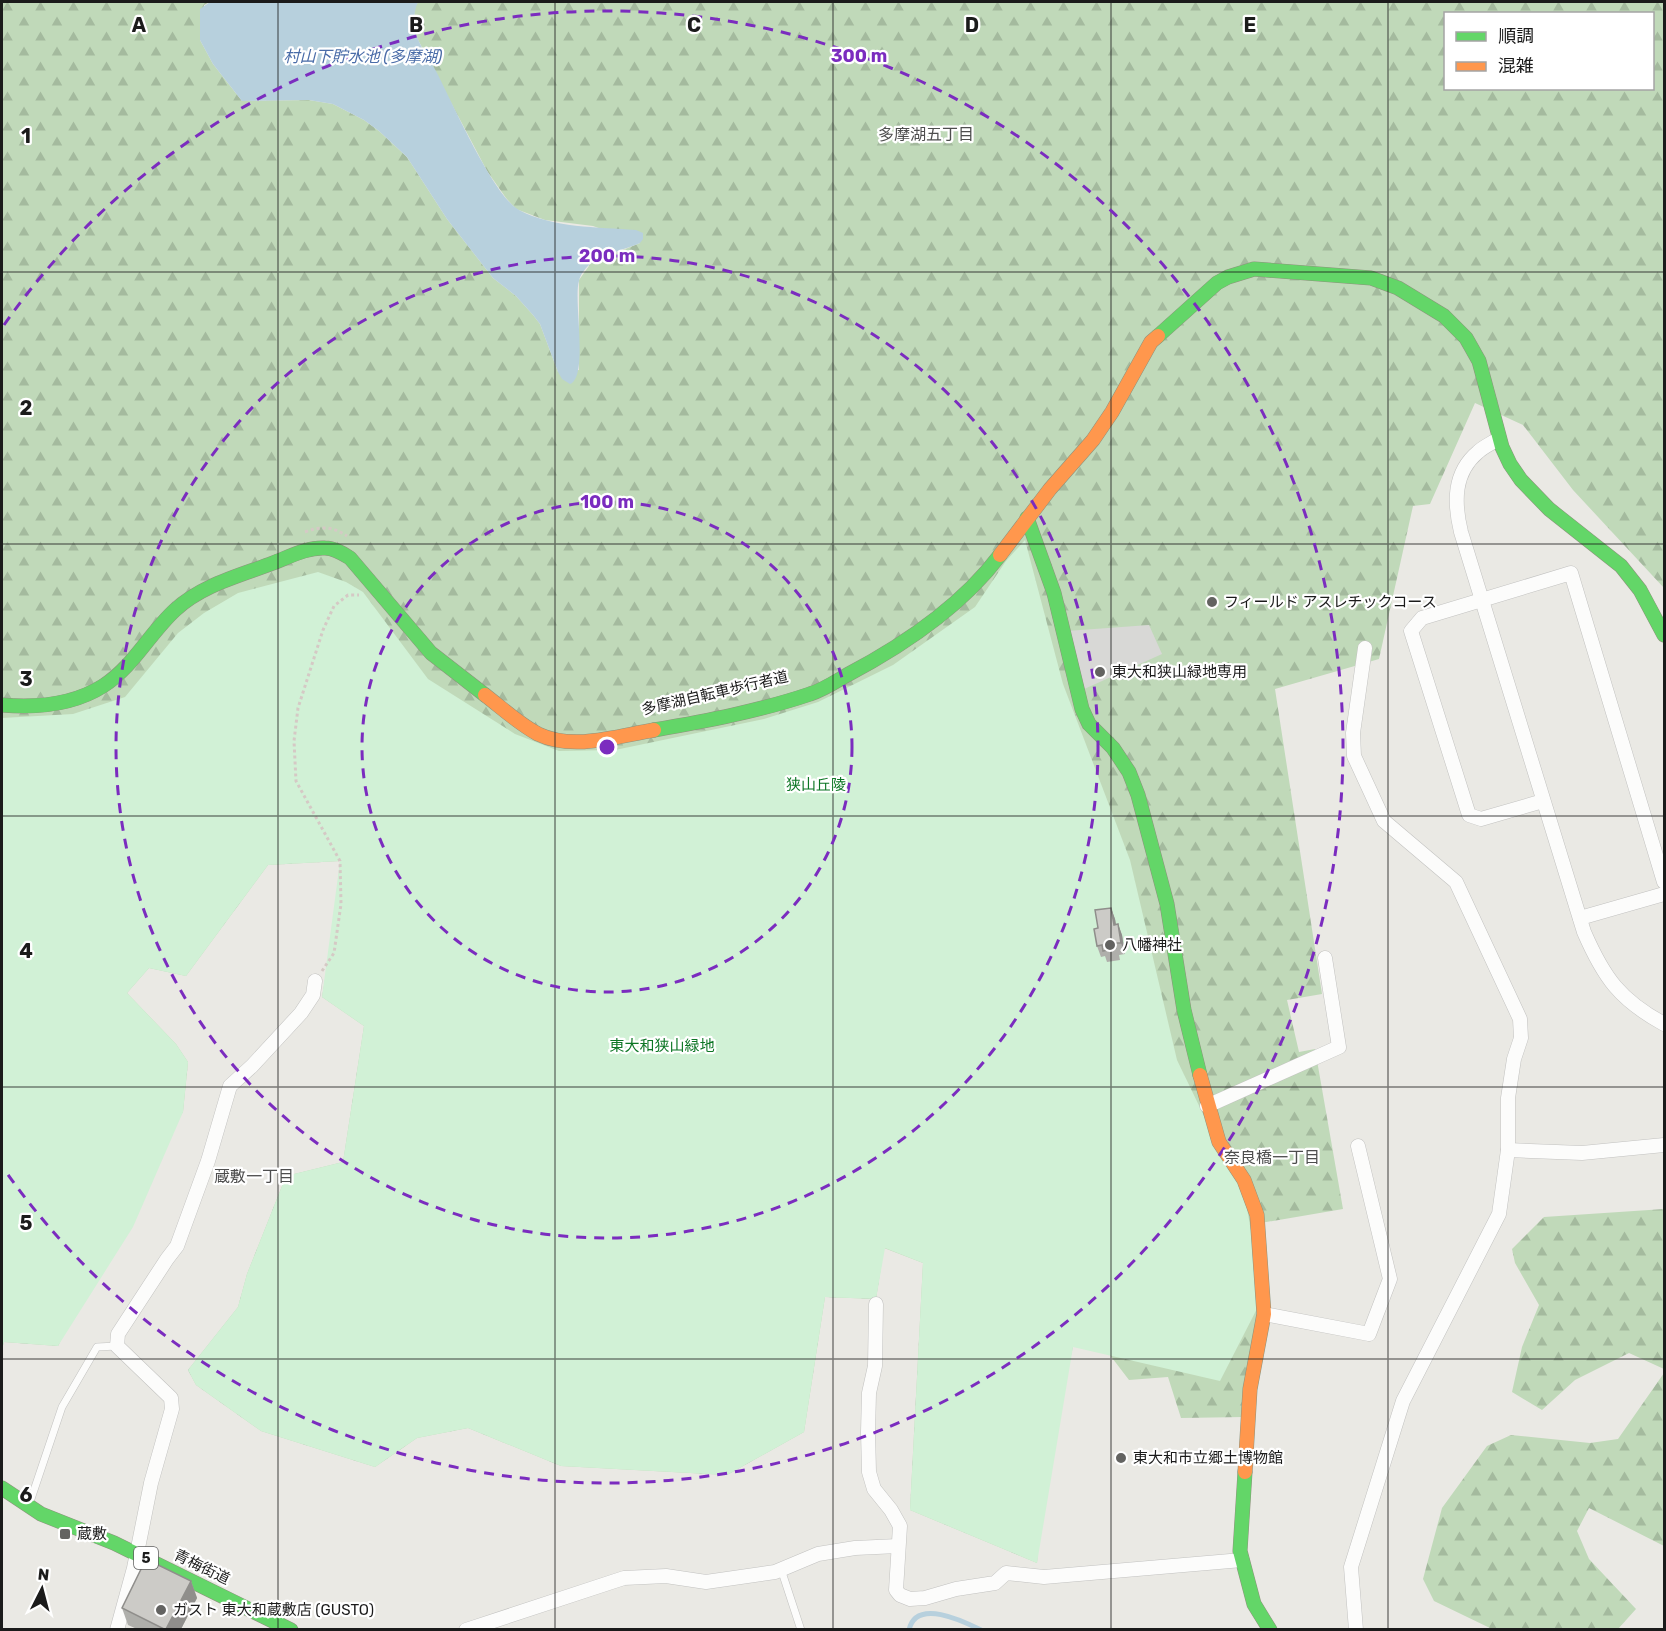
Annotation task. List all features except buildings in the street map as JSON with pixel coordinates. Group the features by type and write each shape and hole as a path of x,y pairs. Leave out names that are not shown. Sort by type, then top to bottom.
{"street":[{"path":"2,705 55,704 84,696 103,687 121,674 163,622 193,596 225,580 298,553 323,548 334,549 350,558 431,653 517,720 539,734 559,740 591,741 681,725 771,706 813,693 884,656 922,630 984,576 1050,489 1093,440 1112,412 1151,342 1217,283 1234,274 1254,269 1383,280 1443,315 1461,332 1472,347 1482,370 1498,440 1509,464 1534,496 1621,567 1639,591 1665,635"},
{"path":"1498,440 1478,452 1465,467 1459,479 1456,513 1543,801 1580,918 1599,966 1629,1000 1648,1015 1665,1024"},
{"path":"1027,518 1054,592 1082,709 1089,724 1113,748 1130,772 1141,805 1167,904 1184,1010 1207,1106 1219,1142 1244,1179 1257,1215 1264,1314 1250,1389 1240,1551 1254,1604 1269,1629"},
{"path":"1543,801 1481,819 1469,815 1411,631 1422,618 1571,573 1665,882"},
{"path":"1356,1629 1351,1567 1403,1401 1499,1214 1508,1150 1508,1098 1514,1059 1521,1038 1520,1019 1456,882 1384,821 1354,756 1353,733 1365,648"},
{"path":"1580,918 1665,894"},
{"path":"1207,1106 1339,1047 1325,958"},
{"path":"117,1629 172,1409 171,1398 117,1346 118,1334 177,1245 208,1161 230,1086 252,1066 301,1013 313,995 315,981"},
{"path":"1508,1150 1582,1153 1665,1145"},
{"path":"1264,1314 1369,1334 1390,1279 1358,1146"},
{"path":"876,1304 875,1366 870,1393 868,1432 869,1472 874,1489 891,1510 900,1526 896,1590 900,1595 910,1599 925,1598 956,1589 995,1583 1006,1573 1044,1577 1242,1560"},
{"name":"青梅街道","path":"2,1488 28,1507 136,1553 291,1629"},
{"path":"2,1505 15,1498"},
{"path":"466,1629 624,1578 666,1576 706,1581 781,1569 818,1554 855,1548 898,1546"}],"lane":[{"path":"28,1507 62,1407 97,1347 117,1346"},
{"path":"781,1569 801,1629"}],"path":[{"path":"302,533 327,527 338,530 350,538"},
{"path":"315,981 334,953 341,904 340,861 296,781 294,741 298,708 322,630 334,606 348,595 359,595 367,602"}],"green space":[{"name":"狭山丘陵","path":"2,2 210,2 204,5 200,40 213,64 242,101 309,100 333,104 364,120 379,131 407,157 447,219 493,278 516,296 540,324 558,372 579,370 579,280 591,263 640,243 593,226 545,220 516,209 487,171 416,36 414,9 418,2 1664,2 1664,588 1573,490 1523,425 1475,403 1430,504 1413,506 1379,659 1275,689 1322,994 1287,1000 1299,1052 1315,1049 1343,1209 1255,1224 1258,1314 1244,1417 1181,1418 1168,1377 1129,1380 1103,1346 1073,1347 1048,1449 1037,1563 910,1510 923,1263 884,1248 876,1299 825,1297 804,1432 727,1475 561,1466 468,1428 417,1438 375,1467 261,1431 196,1385 188,1370 238,1307 247,1274 286,1176 343,1162 364,1026 322,997 335,920 340,861 268,865 186,976 149,968 127,993 176,1044 188,1062 183,1112 138,1182 58,1346 4,1342 2,1349"},
{"name":"東大和狭山緑地","path":"1025,540 1063,684 1130,860 1177,1060 1217,1143 1242,1181 1263,1297 1220,1381 1073,1347 1037,1563 910,1510 923,1263 885,1248 876,1299 825,1297 804,1432 727,1475 561,1466 468,1428 417,1438 375,1467 261,1431 196,1385 188,1370 238,1307 247,1274 286,1176 343,1162 364,1026 322,997 340,861 268,865 186,976 149,968 127,993 176,1044 188,1062 183,1112 133,1227 58,1346 4,1342 2,1349 2,718 73,714 125,697 178,633 204,613 238,593 318,572 346,582 363,592 428,679 515,734 559,751 615,750 764,719 818,702 893,665 975,607 1006,561"},
{"path":"1664,1209 1664,1369 1629,1353 1575,1380 1542,1410 1512,1392 1522,1347 1539,1305 1515,1263 1512,1249 1544,1217"},
{"path":"1664,1373 1664,1546 1589,1508 1577,1531 1589,1559 1636,1609 1618,1629 1492,1629 1434,1601 1423,1579 1442,1508 1487,1446 1511,1435 1590,1443 1618,1439"}],"shaded area":[{"name":"東大和狭山緑地専用","path":"1149,625 1162,654 1082,690 1067,631"}],"water":[{"name":"村山下貯水池 (多摩湖)","path":"210,2 418,2 414,24 419,42 486,169 509,202 519,210 546,220 576,226 636,230 643,233 640,243 593,262 580,277 578,291 579,367 576,378 570,384 562,379 558,372 540,324 516,296 493,278 447,219 407,157 379,131 364,120 333,104 309,100 242,101 213,64 200,40 200,9"}],"waterway":[{"path":"909,1630 913,1620 921,1615 930,1614 952,1618 981,1630"}],"traffic: fast":[{"path":"1158,336 1217,283 1254,269 1371,278 1398,288 1444,316 1466,338 1479,361 1502,447 1510,464 1521,480 1549,509 1621,566 1640,590 1664,635"},
{"path":"1027,518 1054,593 1082,709 1089,724 1113,748 1129,772 1138,795 1167,904 1184,1010 1200,1075"},
{"path":"2,705 54,704 91,692 114,678 166,619 197,594 234,577 298,553 318,548 335,550 350,558 431,653 485,695"},
{"path":"654,730 752,710 791,700 824,688 889,651 930,623 968,591 1000,555"},
{"path":"1245,1472 1240,1551 1254,1604 1270,1630"},
{"path":"2,1488 41,1514 114,1543 291,1630"}],"traffic: slow":[{"path":"1000,555 1050,489 1093,440 1112,412 1151,342 1158,336"},
{"path":"485,695 524,726 552,739 596,741 654,730"},
{"path":"1200,1075 1219,1142 1244,1180 1257,1215 1264,1314 1250,1389 1245,1472"}],"place":[{"name":"フィールド アスレチックコース","path":"1212,602"},
{"name":"東大和狭山緑地専用","path":"1100,672"},
{"name":"八幡神社","path":"1110,945"},
{"name":"東大和市立郷土博物館","path":"1121,1458"},
{"name":"蔵敷","path":"65,1534"},
{"name":"ガスト 東大和蔵敷店 (GUSTO)","path":"161,1610"}],"district":[{"name":"多摩湖五丁目","path":"926,134"},
{"name":"奈良橋一丁目","path":"1272,1157"},
{"name":"蔵敷一丁目","path":"254,1176"}]}
